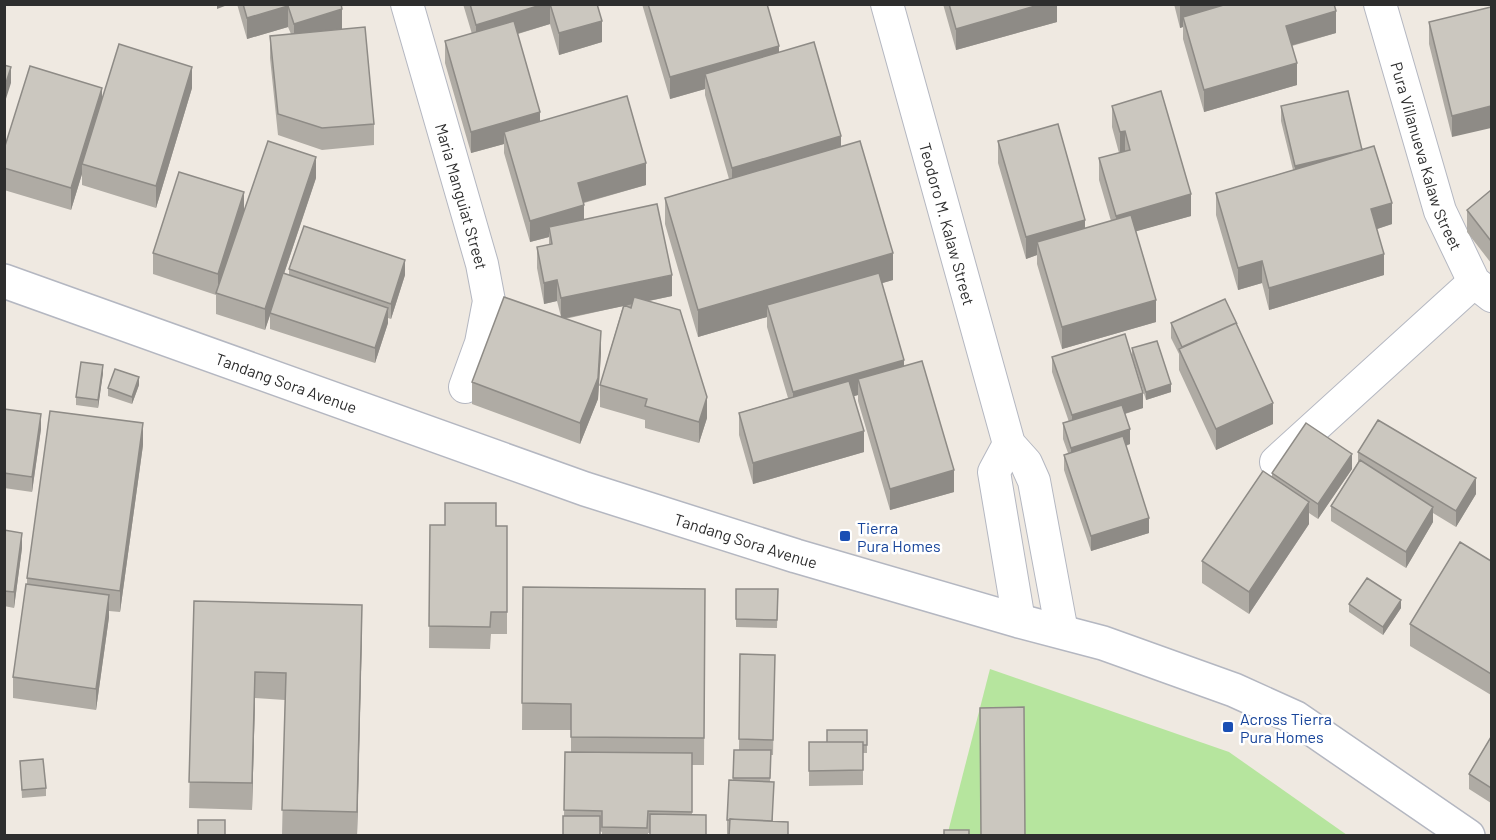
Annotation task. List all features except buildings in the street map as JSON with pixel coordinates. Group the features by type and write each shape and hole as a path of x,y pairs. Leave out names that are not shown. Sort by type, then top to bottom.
{"main road":[{"name":"Tandang Sora Avenue","path":"4,280 585,489 796,556 1103,643 1234,690 1296,718 1468,836"}],"street":[{"name":"Maria Manguiat Street","path":"407,4 482,264 489,302 481,342 465,387"},
{"name":"Teodoro M. Kalaw Street","path":"887,4 1009,444 1026,463 1034,481 1062,632"},
{"name":"Pura Villanueva Kalaw Street","path":"1380,4 1440,211 1483,289"},
{"path":"1276,462 1483,289"},
{"path":"1009,444 994,472 1019,621"}],"green space":[{"path":"990,669 1229,752 1347,835 947,836"}],"place":[{"name":"Tierra Pura Homes","path":"845,536"},
{"name":"Across Tierra Pura Homes","path":"1228,727"}]}
